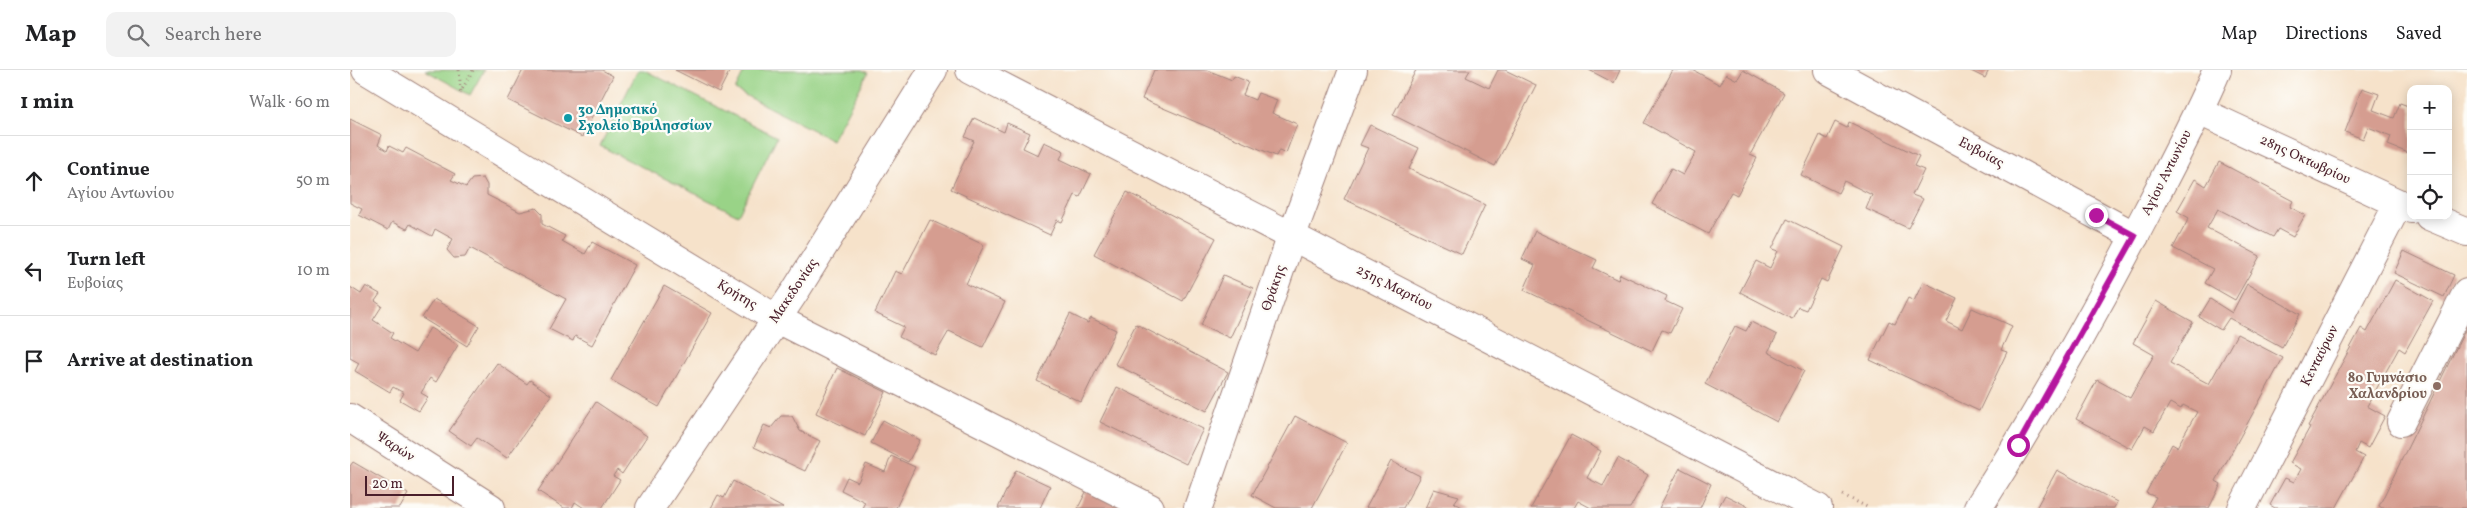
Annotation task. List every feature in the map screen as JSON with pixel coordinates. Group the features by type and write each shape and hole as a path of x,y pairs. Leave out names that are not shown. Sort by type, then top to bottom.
{"street":[{"name":"Κρήτης","path":"366,70 775,318 1150,508"},
{"name":"Μακεδονίας","path":"650,508 775,318 796,290 933,70"},
{"name":"25ης Μαρτίου","path":"970,70 1818,508"},
{"name":"Θράκης","path":"1198,508 1292,235 1353,70"},
{"name":"Ευβοίας","path":"1828,70 2135,236"},
{"name":"Αγίου Αντωνίου","path":"1978,508 2018,445 2135,236 2218,70"},
{"name":"28ης Οκτωβρίου","path":"2199,111 2405,206"},
{"name":"Κενταύρων","path":"2242,508 2405,206"},
{"path":"2438,220 2467,232"},
{"path":"2401,422 2467,292"},
{"name":"Ψαρών","path":"350,418 491,508"}],"path":[{"path":"459,70 461,92"}],"green space":[{"path":"425,70 484,70 470,95"},
{"path":"638,70 644,70 777,137 738,215 600,146"},
{"path":"745,70 862,70 868,73 832,140 735,90"}],"building":[{"name":"3ο Δημοτικό Σχολείο Βριλησσίων","path":"523,70 602,70 613,76 582,137 508,100"},
{"name":"3ο Δημοτικό Σχολείο Βριλησσίων","path":"675,70 730,70 719,92"},
{"path":"1154,70 1207,70 1232,80 1234,76 1248,82 1243,95 1255,100 1258,93 1277,100 1272,113 1297,124 1286,153 1279,150 1276,156 1142,99"},
{"path":"1416,70 1470,70 1466,77 1489,88 1498,70 1505,70 1536,85 1495,166 1393,115"},
{"path":"1589,70 1620,70 1614,83"},
{"path":"1673,70 1693,70 1720,85 1726,74 1737,80 1743,70 1784,93 1750,155 1757,158 1737,195 1731,192 1708,234 1652,204 1671,169 1683,175 1696,152 1644,123"},
{"path":"1969,70 1989,70 1985,78"},
{"path":"2362,88 2379,94 2373,110 2394,118 2400,103 2407,106 2407,152 2388,145 2391,136 2368,127 2363,139 2345,132"},
{"path":"974,118 1004,132 1007,123 1030,133 1023,148 1038,155 1044,142 1064,151 1060,159 1091,174 1080,197 1075,195 1062,222 1057,220 1050,235 951,189 974,141 965,137"},
{"path":"350,119 382,135 378,145 387,151 389,146 403,153 406,148 455,174 451,180 466,187 472,179 483,178 487,185 487,195 520,212 536,208 542,214 542,224 565,236 562,241 585,254 592,242 635,265 592,345 575,336 573,341 549,329 566,299 470,248 465,257 454,258 447,250 453,239 435,229 432,236 410,224 407,229 392,222 388,230 359,215 362,209 350,203"},
{"path":"1835,122 1847,128 1849,122 1919,156 1914,166 1924,170 1912,195 1923,199 1908,228 1866,209 1872,195 1844,181 1838,193 1801,175 1820,135 1827,139"},
{"path":"1370,125 1419,148 1409,169 1485,205 1462,254 1344,199 1368,148 1360,145"},
{"path":"2219,162 2293,201 2290,207 2305,215 2293,237 2278,229 2273,237 2218,209 2207,228 2260,256 2235,300 2205,283 2213,269 2173,248 2189,218 2177,211 2195,179 2206,186"},
{"path":"1127,192 1216,238 1183,301 1094,254"},
{"path":"1787,219 1844,247 1827,282 1821,279 1806,310 1798,307 1792,319 1740,292 1756,261 1770,268 1778,251 1772,249"},
{"path":"930,220 984,245 966,284 1005,302 983,347 949,331 935,355 899,337 904,327 875,313 895,271 902,274"},
{"path":"1535,231 1597,260 1593,268 1618,280 1620,274 1667,296 1665,301 1682,309 1670,333 1662,330 1652,351 1524,290 1535,265 1522,259"},
{"path":"2404,251 2454,275 2444,297 2394,273"},
{"path":"1223,275 1253,288 1230,338 1201,325"},
{"path":"2395,280 2433,301 2405,352 2399,348 2367,406 2385,416 2368,448 2359,443 2355,452 2364,457 2336,508 2275,508 2270,505 2285,478 2294,482 2301,469 2290,463 2310,427 2308,426 2361,328 2367,332"},
{"path":"1923,282 1957,298 1946,321 1962,329 1972,308 2012,326 2001,350 2007,352 1979,411 1870,360 1889,321 1895,324 1908,298 1914,301"},
{"path":"2247,284 2300,314 2282,347 2229,318 2221,330 2199,317 2210,299 2232,313"},
{"path":"366,286 380,294 375,301 382,306 373,320 393,333 390,338 415,353 430,328 458,345 436,382 430,378 421,393 428,397 419,411 400,400 404,393 393,387 390,392 355,371 359,363 350,358 350,287 361,294"},
{"path":"664,286 712,313 659,407 611,380"},
{"path":"434,299 479,326 467,346 422,318"},
{"path":"2156,301 2193,322 2170,363 2209,384 2237,334 2283,358 2216,481 2221,484 2209,508 2150,508 2156,497 2146,493 2172,444 2177,447 2197,412 2183,405 2181,409 2170,403 2154,431 2145,426 2132,449 2076,419 2097,380 2130,398 2154,355 2133,343"},
{"path":"1070,314 1088,323 1091,318 1116,330 1081,402 1037,381"},
{"path":"1751,322 1777,335 1768,352 1804,371 1777,422 1705,384 1735,326 1746,331"},
{"path":"1136,324 1228,372 1207,411 1115,364"},
{"path":"2467,326 2467,508 2382,508 2379,506"},
{"path":"497,363 527,384 530,380 551,395 507,458 477,438 471,446 449,431"},
{"path":"837,368 886,392 865,436 816,413"},
{"path":"1117,387 1203,429 1186,464 1100,422"},
{"path":"596,402 647,436 622,474 617,470 613,476 620,480 602,508 584,508 575,502 572,508 564,508 538,491"},
{"path":"781,416 792,416 800,431 820,441 805,471 754,447 764,425 771,428"},
{"path":"1295,416 1347,443 1312,508 1276,508 1252,495"},
{"path":"883,420 920,440 908,462 871,443"},
{"path":"1571,435 1601,451 1587,478 1603,486 1618,458 1648,475 1630,508 1591,508 1578,501 1574,508 1531,508"},
{"path":"891,456 915,467 896,508 862,508 865,502 841,490 847,477 858,482 866,464 885,472"},
{"path":"1391,461 1420,476 1403,508 1366,508"},
{"path":"353,462 408,494 400,508 350,508 350,466"},
{"path":"1680,468 1711,484 1700,508 1659,508"},
{"path":"1016,470 1050,486 1040,508 998,508"},
{"path":"2057,470 2117,502 2114,508 2036,508"},
{"path":"733,481 783,508 711,508 718,495 724,498"},
{"path":"1434,489 1459,496 1454,503 1465,508 1425,508"},
{"path":"1087,490 1122,508 1078,508"},
{"path":"1725,495 1751,508 1718,508"}],"place":[{"name":"3ο Δημοτικό Σχολείο Βριλησσίων","path":"568,118"},
{"name":"8ο Γυμνάσιο Χαλανδρίου","path":"2437,386"}],"route":[{"path":"2018,445 2135,236 2096,215"}]}
